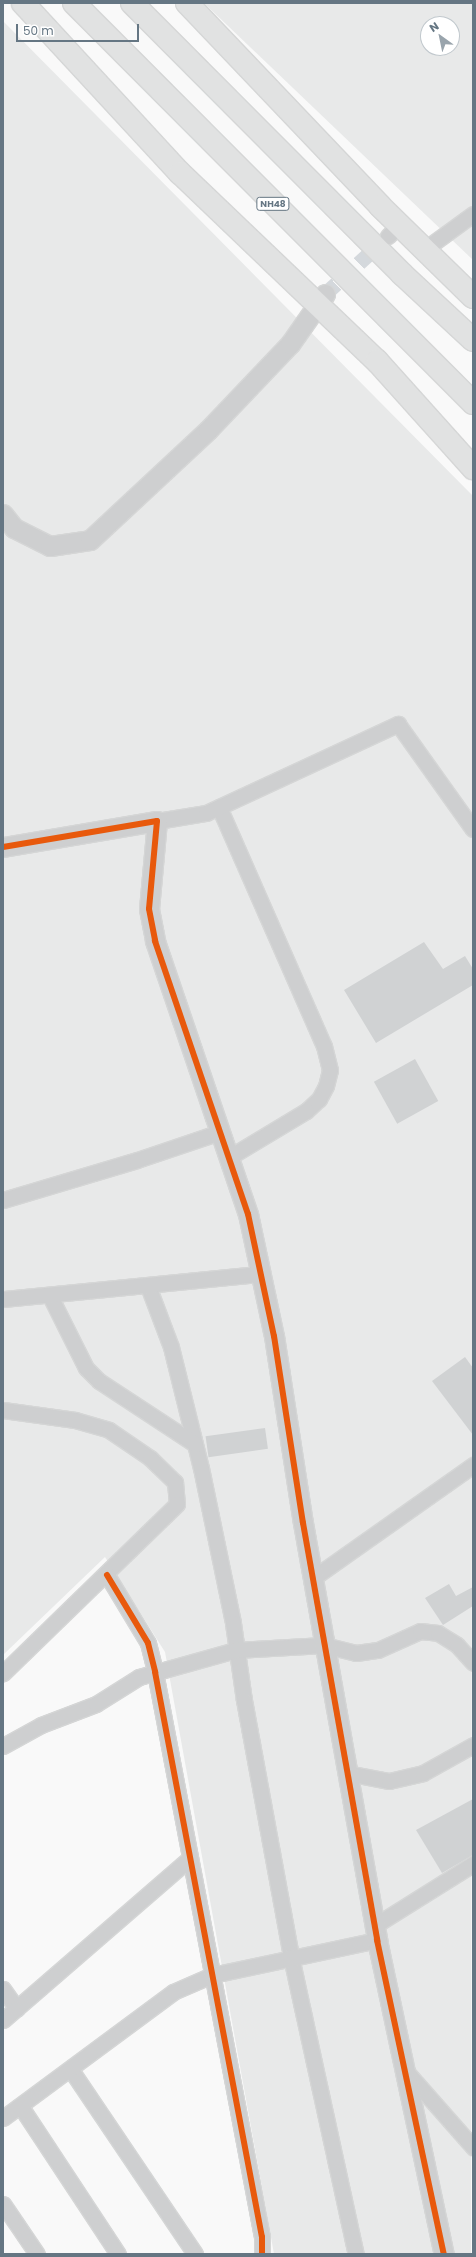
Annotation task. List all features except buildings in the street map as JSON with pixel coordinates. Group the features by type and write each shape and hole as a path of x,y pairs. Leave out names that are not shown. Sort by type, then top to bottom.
{"highway":[{"path":"23,3 180,173 322,300 473,468"},
{"name":"NH48","path":"74,3 473,403"},
{"path":"132,3 402,274 473,340"},
{"path":"187,3 393,231 425,250 473,297"}],"street":[{"path":"425,250 473,214"},
{"path":"3,514 14,528 50,546 90,540 208,430 290,344 322,300"},
{"path":"3,847 206,813 398,724 473,829"},
{"path":"219,806 324,1046 330,1070 326,1086 319,1099 306,1111 231,1156"},
{"path":"157,821 149,909 153,928 220,1132 231,1156 248,1214 259,1274 274,1336 324,1645 376,1933 444,2254"},
{"path":"3,1200 137,1160 220,1132"},
{"path":"3,1299 50,1296 259,1274"},
{"path":"148,1286 171,1348 195,1444 233,1623 236,1650 292,1957 356,2254"},
{"path":"50,1296 86,1368 99,1381 195,1444"},
{"path":"3,1410 75,1420 109,1430 150,1458 175,1482 177,1504 107,1575 3,1673"},
{"path":"313,1578 473,1465"},
{"path":"107,1575 148,1643 155,1672 262,2237 262,2254"},
{"path":"3,1746 41,1725 96,1704 139,1676 236,1650 324,1645 356,1653 378,1650 420,1631 438,1633 457,1645 473,1663"},
{"path":"347,1773 389,1781 423,1773 473,1745"},
{"path":"3,2020 190,1858"},
{"path":"3,2118 21,2107 71,2070 173,1992 212,1975 292,1957 376,1933 473,1864"},
{"path":"3,1989 16,2009"},
{"path":"71,2070 195,2254"},
{"path":"405,2070 473,2147"},
{"path":"21,2107 118,2254"},
{"path":"3,2204 37,2254"}],"shaded area":[{"path":"204,3 473,3 473,260"},
{"path":"3,21 473,496 471,2254 274,2254 165,1652 105,1557 3,1655"}],"tunnel":[{"path":"325,294 383,241"}],"cycle path":[{"path":"3,847 157,821 149,909 155,941 248,1214 274,1336 303,1523 377,1940 444,2254"},
{"path":"107,1575 148,1643 155,1672 262,2237 262,2254"}]}
